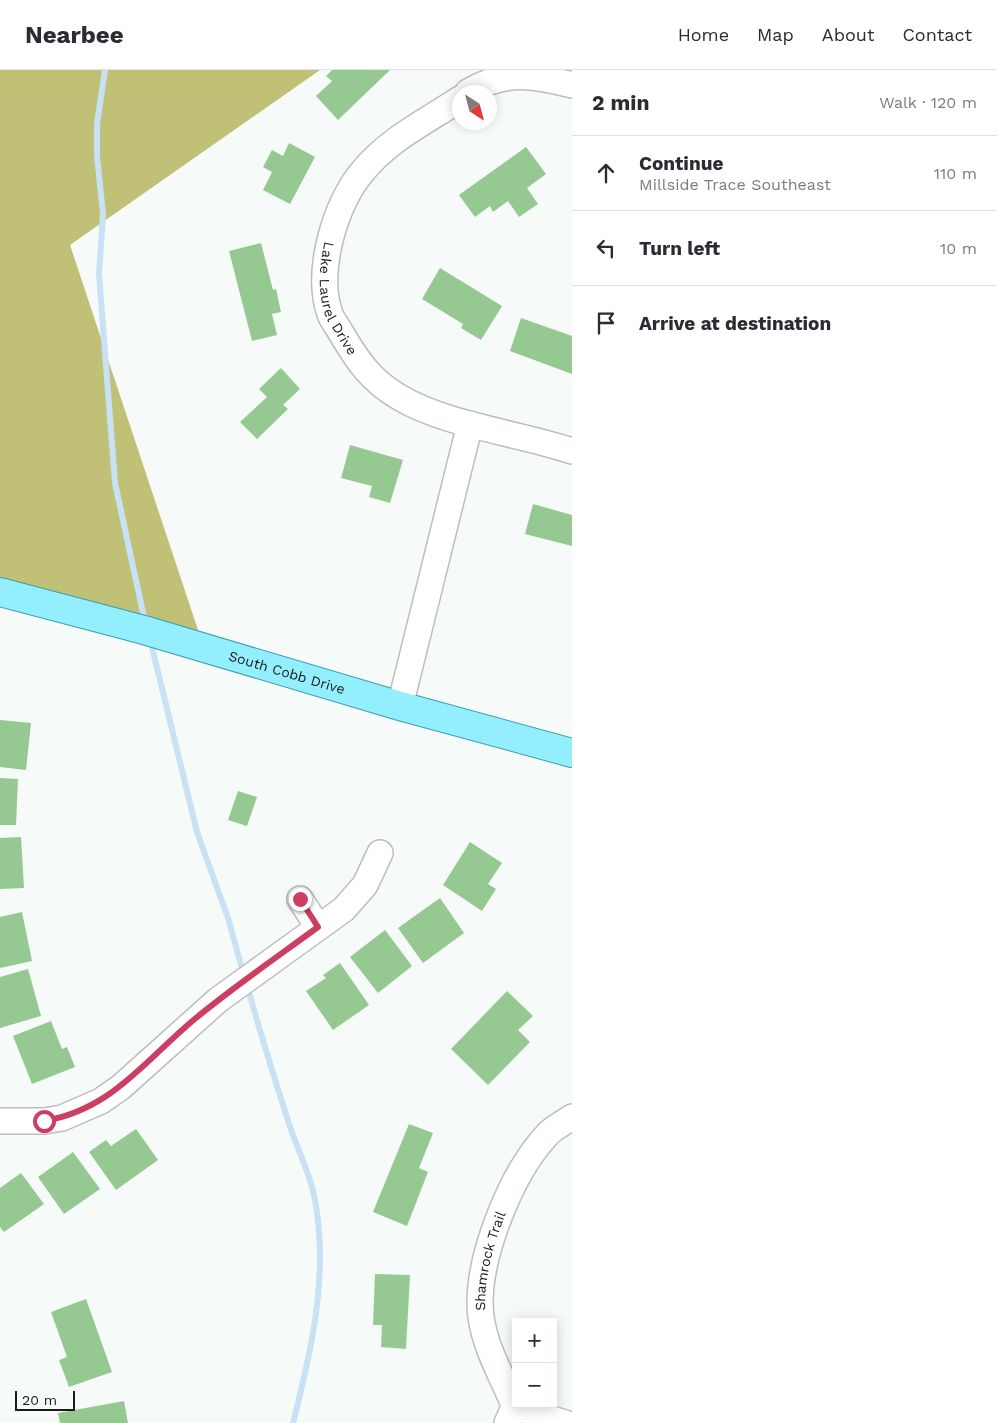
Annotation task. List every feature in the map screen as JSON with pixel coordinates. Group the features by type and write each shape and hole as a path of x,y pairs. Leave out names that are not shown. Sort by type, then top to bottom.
{"main road":[{"name":"South Cobb Drive","path":"0,592 144,630 400,706 572,753"}],"street":[{"path":"484,85 504,76 543,78 572,85"},
{"name":"Lake Laurel Drive","path":"452,103 399,137 363,170 345,197 327,257 325,286 330,314 362,367 398,397 437,414 470,424 535,438 572,451"},
{"path":"400,706 470,424"},
{"path":"0,1121 44,1121 62,1118 101,1101 121,1087 218,1000 344,909 356,897 373,870 380,853"},
{"path":"300,899 318,927"},
{"name":"Shamrock Trail","path":"510,1415 487,1343 480,1304 486,1262 497,1224 517,1179 547,1134 572,1117"},
{"path":"510,1415 565,1423"}],"green space":[{"path":"0,70 320,70 70,245 202,642 0,594"}],"building":[{"path":"332,70 390,70 338,120 316,96 332,81 326,76"},
{"path":"289,143 315,157 290,204 263,190 272,172 263,167 272,150 283,156"},
{"path":"526,147 546,174 527,188 538,204 519,217 508,201 493,212 490,206 475,217 459,195"},
{"path":"261,243 273,290 276,289 281,312 272,314 277,335 252,341 229,251"},
{"path":"440,268 502,306 481,340 461,328 463,324 422,299"},
{"path":"521,318 572,336 572,374 510,351"},
{"path":"281,368 300,389 283,405 288,409 257,439 240,422 267,397 259,389"},
{"path":"350,445 403,460 390,503 369,497 372,486 341,478"},
{"path":"533,504 572,515 572,546 525,534"},
{"path":"0,720 31,723 26,770 0,767"},
{"path":"0,778 18,779 16,825 0,825"},
{"path":"238,791 257,797 247,826 228,820"},
{"path":"21,837 24,888 0,889 0,838"},
{"path":"470,842 502,863 488,884 496,889 482,911 443,885"},
{"path":"440,898 464,933 423,963 398,928"},
{"path":"22,912 32,961 0,968 0,917"},
{"path":"385,930 412,966 378,993 350,957"},
{"path":"340,963 369,1005 333,1030 306,991 326,978 323,975"},
{"path":"28,969 41,1016 0,1028 0,977"},
{"path":"507,991 533,1016 518,1030 530,1042 488,1085 451,1049"},
{"path":"51,1021 62,1049 67,1047 75,1067 32,1084 13,1036"},
{"path":"409,1124 433,1133 419,1168 428,1172 407,1226 373,1212"},
{"path":"136,1129 158,1160 116,1190 89,1152 106,1140 111,1146"},
{"path":"73,1152 100,1189 64,1214 38,1177"},
{"path":"21,1173 44,1204 4,1232 0,1227 0,1188"},
{"path":"375,1274 410,1275 406,1349 381,1347 382,1325 373,1325"},
{"path":"86,1299 112,1372 69,1387 59,1360 67,1357 51,1312"},
{"path":"124,1401 128,1423 60,1423 58,1413"}],"waterway":[{"path":"105,70 97,124 97,156 103,214 99,274 115,483 145,622"},
{"path":"150,639 197,832 228,918 244,976"},
{"path":"247,985 290,1127 312,1186 319,1233 320,1261 316,1315 293,1423"}],"route":[{"path":"44,1121 62,1118 83,1111 121,1087 192,1021 318,927 300,899"}]}
